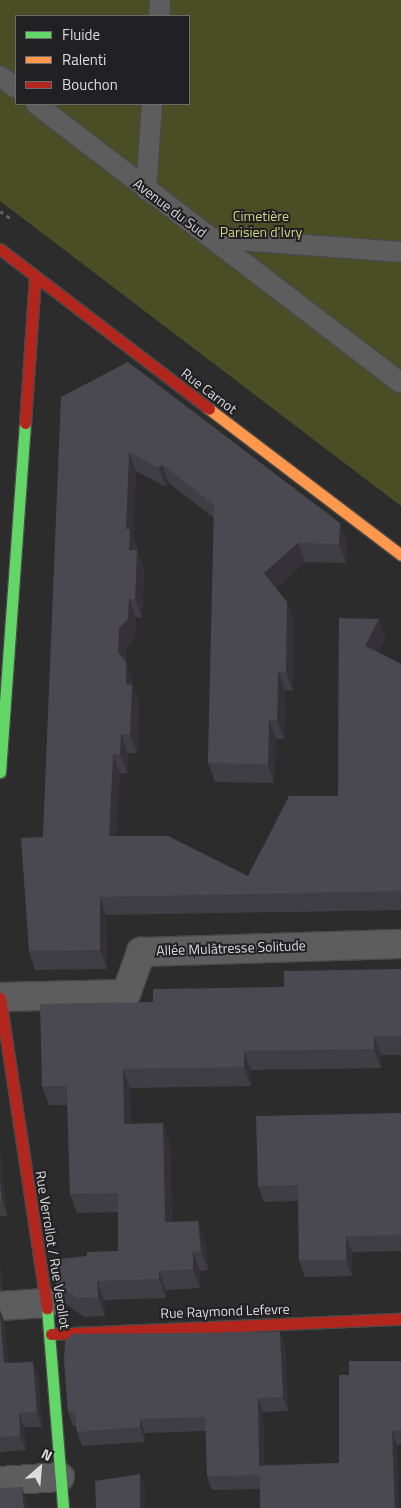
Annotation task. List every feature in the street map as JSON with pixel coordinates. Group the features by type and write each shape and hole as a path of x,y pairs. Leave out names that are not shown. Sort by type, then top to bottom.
{"street":[{"name":"Rue Carnot","path":"0,249 401,555"},
{"path":"0,772 35,276"},
{"name":"Allée Mulâtresse Solitude","path":"0,998 126,994 141,952 401,944"},
{"name":"Rue Verrollot / Rue Verollot","path":"0,998 2,1033 51,1334 63,1508"},
{"path":"0,1306 47,1304"},
{"name":"Rue Raymond Lefevre","path":"51,1334 401,1319"},
{"path":"0,1480 60,1477"}],"lane":[{"path":"159,15 160,0"},
{"path":"0,76 15,87"},
{"name":"Avenue du Sud","path":"37,105 146,190 401,383"},
{"path":"146,190 152,105"},
{"path":"211,238 401,252"}],"green space":[{"name":"Cimetière Parisien d'Ivry","path":"0,0 401,0 401,506 0,201"}],"building":[{"path":"128,362 340,523 339,544 298,543 264,573 287,602 286,672 278,671 277,720 269,720 268,764 208,763 214,505 162,464 159,468 129,452 126,529 130,529 129,550 137,550 135,599 129,599 128,619 119,628 118,652 126,662 126,684 132,685 130,734 121,734 120,754 113,754 109,836 168,836 248,876 289,796 338,796 339,618 379,619 365,646 401,664 401,891 100,897 100,950 29,951 21,838 43,837 61,397"},
{"path":"401,969 401,1036 374,1036 374,1049 244,1051 244,1067 123,1069 124,1124 163,1123 165,1222 198,1221 201,1251 193,1252 193,1269 159,1271 159,1279 97,1281 98,1297 77,1298 55,1282 52,1260 87,1256 87,1252 118,1251 118,1193 70,1194 67,1086 42,1086 40,1004 153,1002 153,989 284,987 284,971"},
{"path":"401,1113 401,1235 346,1236 346,1260 299,1260 298,1185 258,1186 256,1116"},
{"path":"0,1182 2,1201 0,1201"},
{"path":"0,1319 4,1363 33,1362 37,1412 19,1413 20,1436 0,1437"},
{"path":"280,1332 283,1397 258,1398 259,1473 259,1466 339,1463 339,1375 349,1375 349,1361 401,1361 401,1430 392,1431 395,1508 260,1508 260,1475 207,1476 205,1417 140,1419 140,1427 77,1432 75,1412 68,1412 64,1360 65,1342 72,1334"},
{"path":"140,1474 140,1508 96,1508 95,1481"},
{"path":"22,1487 24,1508 0,1508 0,1488"}],"traffic: fast":[{"path":"0,772 25,423"},
{"path":"47,1308 63,1508"}],"traffic: slow":[{"path":"209,409 401,555"}],"traffic: jam":[{"path":"0,249 209,409"},
{"path":"25,423 35,276"},
{"path":"0,998 47,1308"},
{"path":"51,1334 401,1319"}]}
